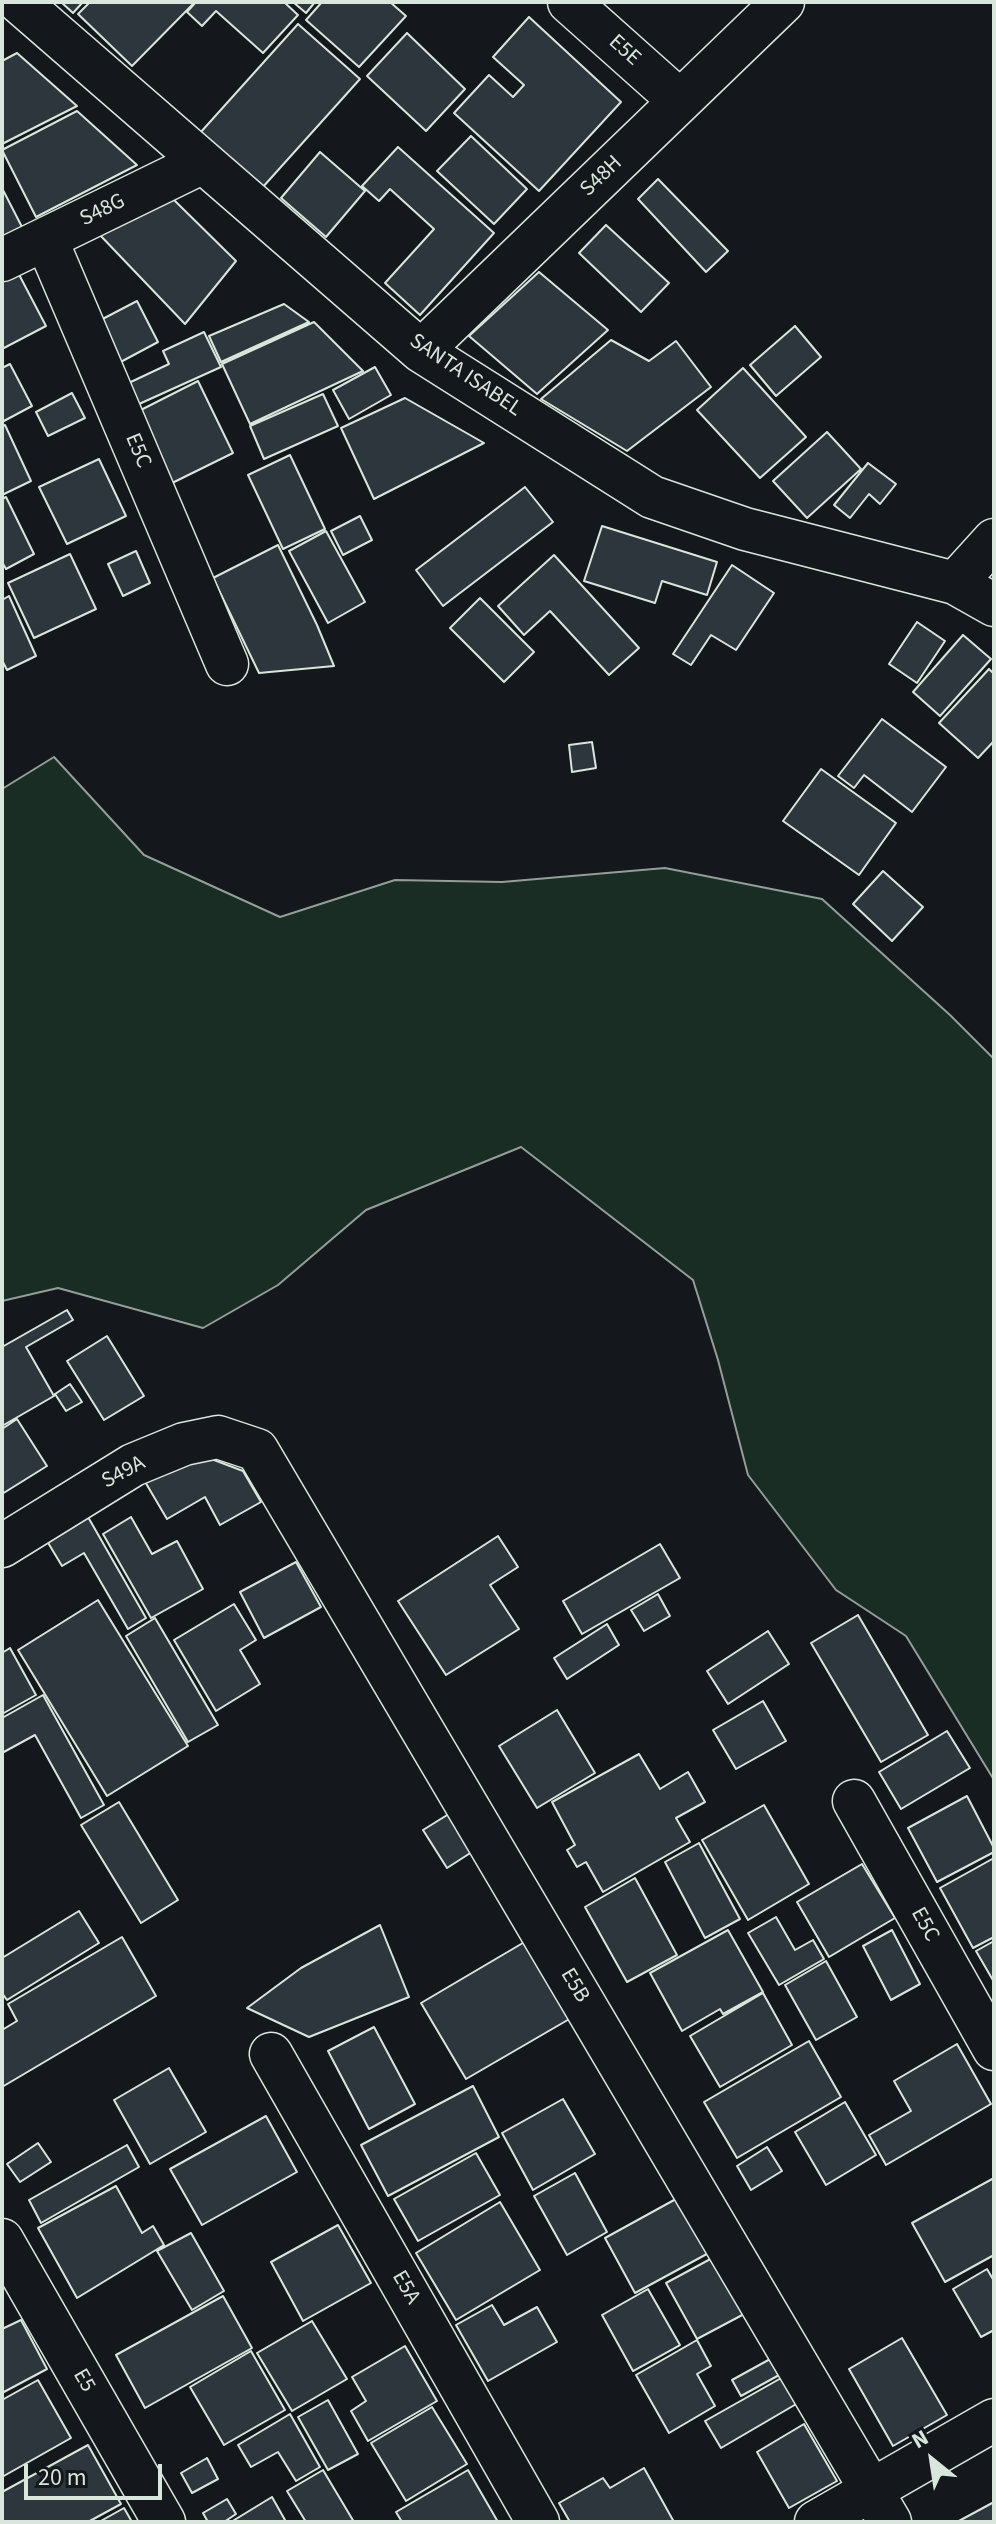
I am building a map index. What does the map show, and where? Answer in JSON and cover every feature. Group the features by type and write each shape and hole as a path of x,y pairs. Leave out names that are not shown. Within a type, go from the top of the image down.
{"street":[{"name":"SANTA ISABEL","path":"19,2 421,351 652,497 745,529 955,583 994,605"},
{"name":"E5E","path":"569,2 680,101"},
{"name":"S48H","path":"421,351 783,2"},
{"name":"S48G","path":"2,260 203,162"},
{"name":"E5C","path":"46,239 227,664"},
{"path":"955,583 994,540"},
{"name":"S49A","path":"2,1546 133,1465 184,1444 218,1437 257,1450"},
{"name":"E5B","path":"257,1450 881,2506"},
{"name":"E5C","path":"854,1801 994,2049"},
{"name":"E5A","path":"271,2054 538,2522"},
{"name":"E5","path":"2,2240 164,2522"},
{"path":"816,2522 881,2506 994,2420"}],"green space":[{"path":"54,757 144,855 280,917 395,880 502,882 665,868 822,899 994,1059 994,1780 906,1636 836,1590 748,1475 693,1280 521,1147 366,1210 278,1285 203,1328 58,1288 2,1301 2,789"}],"building":[{"path":"61,2 83,2 73,13"},
{"path":"90,2 195,2 132,66 78,14"},
{"path":"196,2 284,2 298,15 263,53 216,11 202,26 187,12"},
{"path":"293,2 315,2 306,13"},
{"path":"322,2 390,2 406,16 359,67 306,20"},
{"path":"529,17 621,102 539,191 454,113 489,75 513,97 524,85 493,57"},
{"path":"298,24 360,79 262,188 200,133"},
{"path":"407,33 465,89 426,131 367,76"},
{"path":"17,53 77,106 2,144 2,61"},
{"path":"77,111 137,165 36,217 2,150"},
{"path":"471,136 527,189 494,224 437,171"},
{"path":"398,147 494,233 420,315 385,283 434,229 390,189 379,201 362,186"},
{"path":"320,152 365,191 326,237 281,198"},
{"path":"658,179 728,251 706,272 638,199"},
{"path":"2,188 22,227 2,237"},
{"path":"172,198 236,261 185,324 98,233"},
{"path":"606,225 669,283 641,312 579,253"},
{"path":"14,265 46,326 2,349 2,272"},
{"path":"539,272 608,330 537,394 469,336"},
{"path":"137,301 158,342 115,365 93,324"},
{"path":"284,304 309,322 221,362 209,336"},
{"path":"314,322 363,371 250,424 222,364"},
{"path":"795,326 821,357 776,396 750,365"},
{"path":"204,332 221,367 128,409 118,388 169,364 163,351"},
{"path":"611,340 649,361 676,341 711,387 627,451 541,399"},
{"path":"10,364 32,406 2,422 2,368"},
{"path":"375,367 391,395 349,419 333,390"},
{"path":"743,368 806,437 760,478 697,410"},
{"path":"198,381 233,453 164,487 129,416"},
{"path":"72,393 85,418 48,436 36,412"},
{"path":"323,394 338,426 264,459 250,426"},
{"path":"405,398 484,443 374,499 341,428"},
{"path":"5,425 31,481 2,495 2,427"},
{"path":"827,432 861,469 807,518 773,481"},
{"path":"290,455 325,529 283,549 248,475"},
{"path":"99,459 126,516 67,544 39,487"},
{"path":"868,463 896,484 880,504 869,494 850,518 834,505"},
{"path":"525,487 553,522 443,606 416,570"},
{"path":"6,497 34,554 6,569 2,562 2,499"},
{"path":"360,516 372,540 343,555 331,531"},
{"path":"602,526 717,562 707,595 662,581 655,603 584,581"},
{"path":"326,531 365,602 328,623 289,551"},
{"path":"278,545 334,666 259,673 213,578"},
{"path":"136,551 150,583 123,596 108,564"},
{"path":"70,554 96,609 34,638 8,583"},
{"path":"554,555 639,648 609,675 550,611 524,635 498,606"},
{"path":"732,565 774,593 736,650 711,635 691,665 673,654"},
{"path":"9,596 36,656 7,670 2,660 2,600"},
{"path":"480,598 534,652 504,682 450,628"},
{"path":"917,622 945,641 917,683 889,664"},
{"path":"963,635 991,659 940,716 913,692"},
{"path":"989,669 994,674 994,741 978,758 939,723"},
{"path":"882,719 946,767 912,812 864,775 854,788 838,776"},
{"path":"592,742 596,768 572,772 569,745"},
{"path":"821,769 896,823 859,875 783,821"},
{"path":"883,871 923,907 892,941 853,904"},
{"path":"67,1310 73,1320 26,1347 54,1396 2,1426 2,1347"},
{"path":"107,1336 144,1396 104,1420 67,1361"},
{"path":"70,1384 82,1402 66,1411 55,1394"},
{"path":"17,1419 47,1466 2,1494 2,1429"},
{"path":"182,1458 214,1460 243,1471 261,1502 220,1525 205,1497 167,1519 144,1480"},
{"path":"88,1517 146,1618 128,1629 84,1553 62,1566 47,1541"},
{"path":"131,1517 152,1554 177,1541 203,1589 151,1618 103,1534"},
{"path":"498,1536 518,1567 490,1585 519,1629 446,1675 398,1601"},
{"path":"660,1544 680,1578 582,1634 563,1601"},
{"path":"296,1562 321,1607 264,1638 240,1592"},
{"path":"658,1594 670,1616 644,1631 631,1610"},
{"path":"98,1600 188,1746 107,1796 18,1650"},
{"path":"234,1604 256,1640 240,1650 260,1684 216,1711 174,1640"},
{"path":"858,1615 928,1735 881,1762 811,1643"},
{"path":"155,1618 218,1725 188,1742 126,1636"},
{"path":"607,1624 619,1645 567,1679 554,1658"},
{"path":"768,1631 789,1664 728,1704 707,1671"},
{"path":"10,1648 36,1695 2,1714 2,1653"},
{"path":"43,1695 104,1805 81,1818 35,1735 2,1753 2,1718"},
{"path":"763,1701 786,1741 736,1769 713,1730"},
{"path":"557,1710 595,1773 537,1808 499,1746"},
{"path":"947,1731 970,1768 901,1809 879,1772"},
{"path":"639,1754 660,1789 688,1772 705,1802 676,1818 690,1842 603,1892 586,1862 577,1867 567,1850 575,1845 552,1802"},
{"path":"967,1796 994,1852 937,1882 908,1828"},
{"path":"119,1802 178,1900 141,1923 81,1825"},
{"path":"764,1805 809,1884 748,1920 702,1840"},
{"path":"452,1812 475,1850 447,1868 423,1830"},
{"path":"699,1843 740,1919 705,1938 665,1862"},
{"path":"994,1858 994,1937 973,1948 940,1888"},
{"path":"862,1864 895,1918 829,1957 797,1902"},
{"path":"635,1878 677,1955 627,1982 585,1907"},
{"path":"79,1911 99,1943 7,2000 2,1993 2,1958"},
{"path":"776,1917 795,1950 813,1940 824,1959 779,1985 748,1933"},
{"path":"380,1925 409,1997 309,2037 247,2008 301,1968"},
{"path":"728,1930 763,1992 723,2014 720,2009 682,2031 650,1973"},
{"path":"892,1930 920,1984 891,2000 863,1946"},
{"path":"122,1937 156,1996 2,2087 2,2030 17,2021 8,2004"},
{"path":"533,1937 578,2014 466,2079 421,2003"},
{"path":"994,1941 994,1982 976,1951"},
{"path":"826,1961 857,2017 816,2040 785,1985"},
{"path":"763,1993 792,2045 720,2087 690,2036"},
{"path":"374,2027 415,2104 369,2129 328,2051"},
{"path":"809,2041 841,2097 737,2158 704,2102"},
{"path":"957,2044 991,2104 886,2165 869,2135 911,2111 894,2081"},
{"path":"169,2068 206,2132 150,2164 114,2100"},
{"path":"473,2086 499,2137 388,2196 361,2145"},
{"path":"563,2099 595,2154 533,2190 502,2133"},
{"path":"845,2102 876,2155 826,2185 795,2132"},
{"path":"266,2116 297,2172 202,2225 170,2169"},
{"path":"38,2143 51,2162 20,2182 7,2164"},
{"path":"127,2145 139,2167 41,2223 29,2200"},
{"path":"767,2147 782,2171 751,2190 737,2166"},
{"path":"476,2153 500,2195 418,2241 394,2199"},
{"path":"575,2173 607,2232 567,2255 534,2196"},
{"path":"994,2178 994,2255 945,2282 912,2223"},
{"path":"116,2186 142,2233 153,2226 164,2245 77,2298 38,2228"},
{"path":"685,2194 716,2249 635,2293 605,2238"},
{"path":"500,2202 540,2270 456,2320 416,2253"},
{"path":"338,2225 371,2283 303,2321 271,2262"},
{"path":"191,2233 224,2291 192,2310 157,2251"},
{"path":"716,2256 746,2313 697,2339 666,2283"},
{"path":"987,2269 994,2281 994,2330 981,2337 953,2289"},
{"path":"648,2289 680,2345 633,2371 602,2315"},
{"path":"223,2296 252,2348 145,2408 116,2355"},
{"path":"492,2305 504,2325 537,2307 557,2342 488,2381 456,2325"},
{"path":"21,2320 47,2369 2,2393 2,2329"},
{"path":"312,2321 347,2379 292,2411 257,2353"},
{"path":"902,2338 947,2415 893,2446 849,2369"},
{"path":"697,2340 711,2366 697,2374 715,2406 669,2433 636,2375"},
{"path":"405,2346 437,2401 368,2441 351,2411 366,2401 352,2377"},
{"path":"251,2351 285,2410 224,2445 190,2387"},
{"path":"772,2358 781,2374 741,2396 732,2380"},
{"path":"783,2377 798,2403 721,2448 705,2421"},
{"path":"38,2380 71,2438 2,2477 2,2400"},
{"path":"328,2400 358,2454 328,2470 298,2417"},
{"path":"432,2407 467,2464 406,2501 371,2443"},
{"path":"290,2414 320,2467 296,2481 278,2452 251,2467 238,2445"},
{"path":"804,2424 837,2481 789,2508 757,2452"},
{"path":"88,2445 121,2504 88,2522 2,2522 2,2492"},
{"path":"207,2458 218,2479 192,2493 181,2473"},
{"path":"644,2468 674,2522 570,2522 559,2503 603,2478 610,2488"},
{"path":"323,2470 354,2522 306,2522 287,2491"},
{"path":"468,2470 498,2522 402,2522 396,2512"},
{"path":"272,2497 285,2520 283,2522 231,2522"},
{"path":"227,2499 236,2514 224,2522 208,2522 203,2513"},
{"path":"994,2502 994,2522 957,2522 970,2515"},
{"path":"124,2508 132,2522 99,2522"}]}
